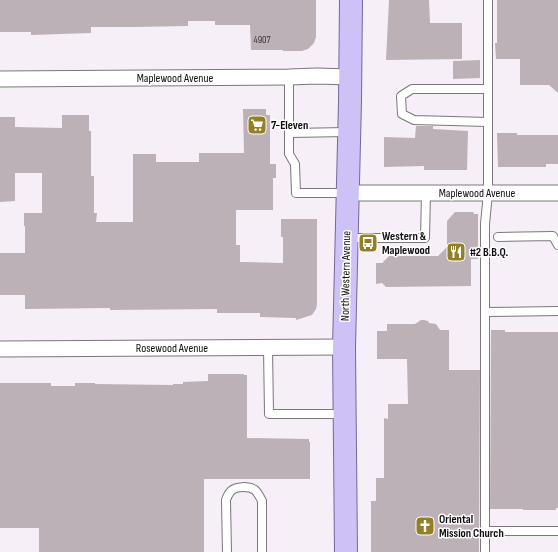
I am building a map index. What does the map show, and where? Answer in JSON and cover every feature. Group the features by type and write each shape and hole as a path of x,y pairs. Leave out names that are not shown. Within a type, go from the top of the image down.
{"main road":[{"name":"North Western Avenue","path":"346,552 344,347 351,0"}],"street":[{"name":"Maplewood Avenue","path":"0,79 350,77"},
{"name":"Maplewood Avenue","path":"348,193 558,193"},
{"name":"Rosewood Avenue","path":"0,349 344,347"}],"lane":[{"path":"485,552 485,224 488,193 488,0"},
{"path":"289,77 289,154 295,164 296,193 348,193"},
{"path":"488,89 412,89 401,96 402,114 414,120 488,122"},
{"path":"289,133 349,132"},
{"path":"347,238 425,238 426,193"},
{"path":"498,237 553,236 558,245"},
{"path":"485,312 558,311"},
{"path":"268,348 269,414 345,414"},
{"path":"227,552 226,500 228,494 232,490 238,488 248,488 254,490 262,501 262,552"},
{"path":"485,531 558,531"}],"building":[{"path":"0,0 316,0 316,37 314,43 308,49 302,51 283,51 251,50 250,25 215,25 215,21 188,21 188,26 91,27 91,33 31,35 31,32 0,32"},
{"path":"389,0 429,0 430,23 462,23 462,59 386,60"},
{"path":"497,0 558,0 558,93 549,85 520,85 520,59 496,59 495,43 497,43"},
{"path":"480,60 480,78 453,79 453,61"},
{"path":"243,109 266,109 266,115 270,115 270,164 276,164 276,178 273,178 273,210 236,210 236,245 240,245 240,262 283,263 281,219 317,219 317,304 312,315 296,320 296,318 260,317 260,313 217,313 217,309 25,309 25,295 0,295 0,253 25,253 24,213 42,213 42,173 15,173 15,201 0,202 0,117 15,117 15,127 62,128 62,115 89,115 89,131 91,131 91,176 94,176 94,213 97,213 96,222 133,222 133,154 156,154 156,162 199,162 199,153 244,153"},
{"path":"416,126 433,126 433,129 468,131 467,170 424,170 424,166 384,167 384,137 415,138"},
{"path":"497,133 517,133 517,135 558,135 558,164 546,164 546,167 498,167"},
{"path":"455,212 473,212 474,214 478,214 478,259 471,259 471,286 386,287 382,283 376,284 376,263 383,263 389,256 438,256 447,247 447,221"},
{"path":"421,320 436,324 440,330 449,330 449,370 480,370 479,552 371,552 371,501 376,501 376,478 384,478 384,418 388,419 388,404 408,404 407,359 377,359 377,331 387,331 387,324 415,324"},
{"path":"491,330 505,330 505,332 558,332 558,508 556,508 556,510 490,509"},
{"path":"208,374 247,375 247,438 309,439 310,479 204,479 204,552 39,552 39,528 0,528 0,383 51,383 51,386 75,386 75,383 173,385 183,384 183,382 208,381"}],"place":[{"name":"7-Eleven","path":"257,125"},
{"name":"Western & Maplewood","path":"368,243"},
{"name":"#2 B.B.Q.","path":"456,252"},
{"name":"Oriental Mission Church","path":"425,526"}]}
